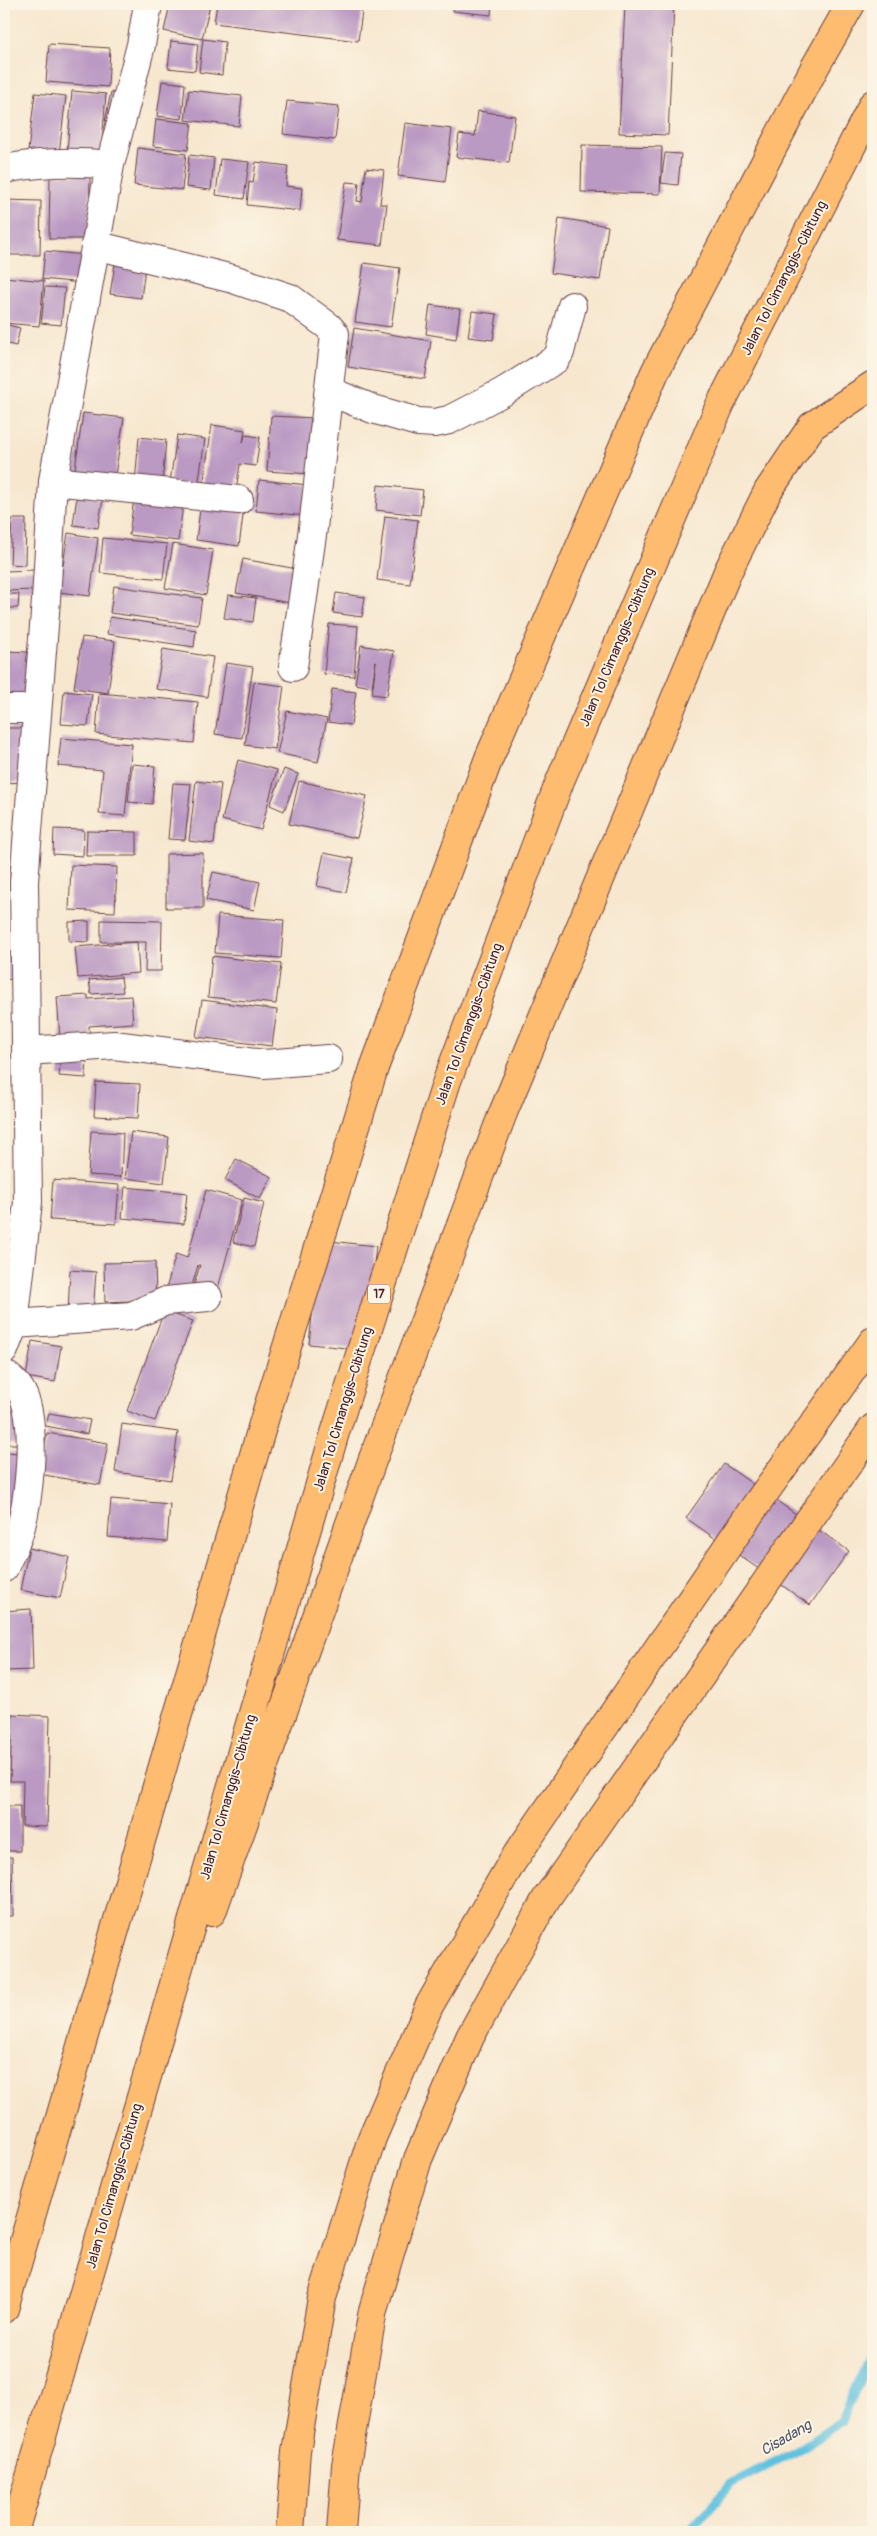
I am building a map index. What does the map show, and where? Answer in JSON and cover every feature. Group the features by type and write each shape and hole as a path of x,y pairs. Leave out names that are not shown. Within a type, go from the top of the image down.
{"highway":[{"path":"4,2309 262,1426 374,1068 489,758 655,372 814,66 851,4"},
{"name":"Jalan Tol Cimanggis–Cibitung","path":"14,2532 334,1436 447,1081 560,781 720,405 873,104"},
{"path":"109,2203 372,1461 500,1122 728,571 768,491 812,426 873,385"},
{"path":"290,2532 296,2451 322,2298 372,2138 429,2006 512,1862 751,1512 873,1341"},
{"path":"341,2532 346,2465 373,2310 418,2159 470,2037 546,1899 873,1428"}],"street":[{"path":"4,1350 14,1324 28,1202 24,882 53,481 110,164 139,53 148,4"},
{"path":"4,169 44,162 69,161 110,164"},
{"path":"95,245 234,279 290,298 328,326 335,334 293,667"},
{"path":"329,391 374,409 418,422 449,420 503,392 556,359 560,352 572,306"},
{"path":"53,481 239,500"},
{"path":"4,709 37,709"},
{"path":"26,1050 114,1045 264,1064 328,1059"},
{"path":"14,1324 131,1316 166,1301 208,1297"},
{"path":"4,1374 14,1381 22,1393 27,1408 30,1451 29,1490 24,1513 17,1537 4,1568"}],"building":[{"path":"170,4 210,5 202,39 164,31"},
{"path":"217,4 363,4 358,41 214,23"},
{"path":"454,4 492,4 491,15 453,11"},
{"path":"625,4 674,4 668,135 619,133"},
{"path":"203,39 225,42 222,75 199,72"},
{"path":"171,41 198,44 195,71 168,68"},
{"path":"49,44 110,48 108,87 46,82"},
{"path":"162,81 185,84 182,119 157,116"},
{"path":"189,90 242,96 239,126 185,120"},
{"path":"72,91 106,94 101,154 67,152"},
{"path":"111,92 122,94 116,124 105,121"},
{"path":"35,93 66,96 59,154 28,151"},
{"path":"287,101 339,106 335,140 283,134"},
{"path":"478,111 515,116 509,163 456,157 459,134 475,136"},
{"path":"156,119 192,123 188,150 153,146"},
{"path":"405,123 452,129 445,182 398,176"},
{"path":"582,145 662,147 660,194 581,192"},
{"path":"138,148 186,154 182,190 134,185"},
{"path":"665,153 681,154 678,185 661,183"},
{"path":"189,155 214,158 211,190 186,187"},
{"path":"220,159 249,162 244,199 216,195"},
{"path":"256,162 288,166 286,186 302,188 300,211 247,205 249,182 253,183"},
{"path":"366,168 384,170 380,204 387,204 382,245 337,240 346,182 359,183 357,201 362,202"},
{"path":"50,175 90,175 89,239 49,239"},
{"path":"4,200 41,201 40,255 4,255"},
{"path":"559,218 608,226 600,280 551,273"},
{"path":"45,251 85,255 82,283 42,279"},
{"path":"364,263 400,268 391,327 355,322"},
{"path":"115,264 145,268 141,298 110,294"},
{"path":"4,277 44,281 39,326 4,323"},
{"path":"45,287 65,288 61,325 41,323"},
{"path":"430,305 460,309 456,339 426,334"},
{"path":"472,311 497,314 493,340 468,337"},
{"path":"4,324 20,328 16,346 4,343"},
{"path":"354,328 431,341 425,379 348,367"},
{"path":"83,413 124,418 114,482 74,476"},
{"path":"271,416 315,418 311,474 267,471"},
{"path":"212,425 245,430 243,443 245,435 260,437 256,466 240,464 236,490 203,486"},
{"path":"177,435 205,439 198,486 170,482"},
{"path":"139,437 166,440 162,485 135,483"},
{"path":"259,480 309,485 306,516 256,511"},
{"path":"378,485 423,490 420,515 376,510"},
{"path":"77,496 103,499 98,528 73,525"},
{"path":"134,499 183,506 178,541 129,535"},
{"path":"201,502 244,508 239,546 196,540"},
{"path":"385,516 418,520 410,584 377,580"},
{"path":"12,519 26,519 25,565 10,564"},
{"path":"68,533 98,538 90,596 59,592"},
{"path":"103,538 167,544 163,579 100,573"},
{"path":"173,544 213,550 206,595 165,588"},
{"path":"243,559 297,569 290,603 236,593"},
{"path":"35,570 36,590 4,591 4,571"},
{"path":"114,586 202,598 198,625 110,613"},
{"path":"336,593 365,597 362,617 333,613"},
{"path":"4,594 19,594 18,608 4,608"},
{"path":"228,595 256,598 253,622 224,618"},
{"path":"110,617 196,630 194,647 107,634"},
{"path":"329,624 358,626 354,676 324,674"},
{"path":"82,637 115,641 108,693 74,688"},
{"path":"361,645 394,651 387,696 372,694 376,661 372,687 355,684"},
{"path":"163,649 213,657 207,697 156,689"},
{"path":"4,651 28,652 27,695 4,694"},
{"path":"226,663 253,667 242,738 215,734"},
{"path":"254,682 284,686 275,749 245,745"},
{"path":"332,689 356,692 351,725 328,722"},
{"path":"64,691 92,694 88,726 61,724"},
{"path":"99,693 198,702 194,743 96,734"},
{"path":"287,711 327,719 318,762 277,753"},
{"path":"4,728 25,728 26,782 4,783"},
{"path":"61,738 132,744 125,816 99,814 103,770 58,766"},
{"path":"238,760 277,770 261,830 222,820"},
{"path":"132,764 155,766 152,804 128,802"},
{"path":"284,769 298,774 284,811 270,805"},
{"path":"196,781 221,784 214,844 189,841"},
{"path":"299,781 367,796 357,838 289,824"},
{"path":"173,783 191,784 185,840 168,839"},
{"path":"54,829 84,830 83,856 53,854"},
{"path":"87,831 137,832 137,856 86,856"},
{"path":"203,853 203,908 166,908 166,854"},
{"path":"324,853 354,859 346,892 317,886"},
{"path":"71,865 117,867 115,912 69,910"},
{"path":"16,866 17,896 4,896 4,867"},
{"path":"213,872 260,882 254,910 206,900"},
{"path":"218,915 284,920 281,958 215,953"},
{"path":"101,920 162,921 161,971 145,971 146,942 101,942"},
{"path":"89,921 89,942 69,941 69,922"},
{"path":"13,929 18,978 4,980 4,930"},
{"path":"137,942 139,973 78,978 75,947"},
{"path":"212,956 281,964 276,1004 208,997"},
{"path":"121,977 123,992 91,994 89,980"},
{"path":"88,995 88,999 131,996 133,1023 89,1026 90,1037 60,1039 57,997"},
{"path":"202,1000 277,1010 272,1046 196,1037"},
{"path":"61,1054 87,1056 86,1078 59,1076"},
{"path":"96,1082 140,1084 138,1118 94,1116"},
{"path":"91,1131 123,1133 121,1177 88,1175"},
{"path":"131,1132 169,1137 164,1183 125,1178"},
{"path":"236,1159 272,1177 260,1199 225,1180"},
{"path":"53,1180 119,1185 116,1224 50,1220"},
{"path":"125,1187 187,1193 184,1224 122,1218"},
{"path":"206,1190 242,1200 217,1292 194,1285 200,1265 198,1265 189,1296 166,1289 176,1254 187,1258"},
{"path":"244,1198 264,1203 254,1247 233,1242"},
{"path":"320,1240 376,1246 369,1307 361,1306 356,1349 309,1344"},
{"path":"155,1262 156,1300 105,1302 104,1263"},
{"path":"70,1270 96,1272 93,1314 68,1313"},
{"path":"164,1311 193,1321 155,1421 127,1411"},
{"path":"32,1341 61,1346 55,1382 26,1377"},
{"path":"4,1387 18,1387 19,1444 4,1444"},
{"path":"49,1413 90,1420 87,1434 46,1426"},
{"path":"122,1424 178,1432 171,1480 115,1472"},
{"path":"47,1433 108,1443 100,1485 39,1474"},
{"path":"4,1452 21,1453 18,1521 4,1520"},
{"path":"724,1464 849,1551 810,1605 686,1518"},
{"path":"111,1499 170,1504 167,1542 108,1537"},
{"path":"29,1548 69,1557 60,1598 20,1590"},
{"path":"31,1609 33,1670 4,1671 4,1611"},
{"path":"12,1714 50,1716 47,1827 22,1826 23,1781 10,1781"},
{"path":"4,1806 20,1806 20,1851 4,1851"},
{"path":"4,1857 12,1857 13,1916 4,1916"}],"waterway":[{"name":"Cisadang","path":"689,2532 730,2484 797,2451 842,2421 873,2349"}]}
